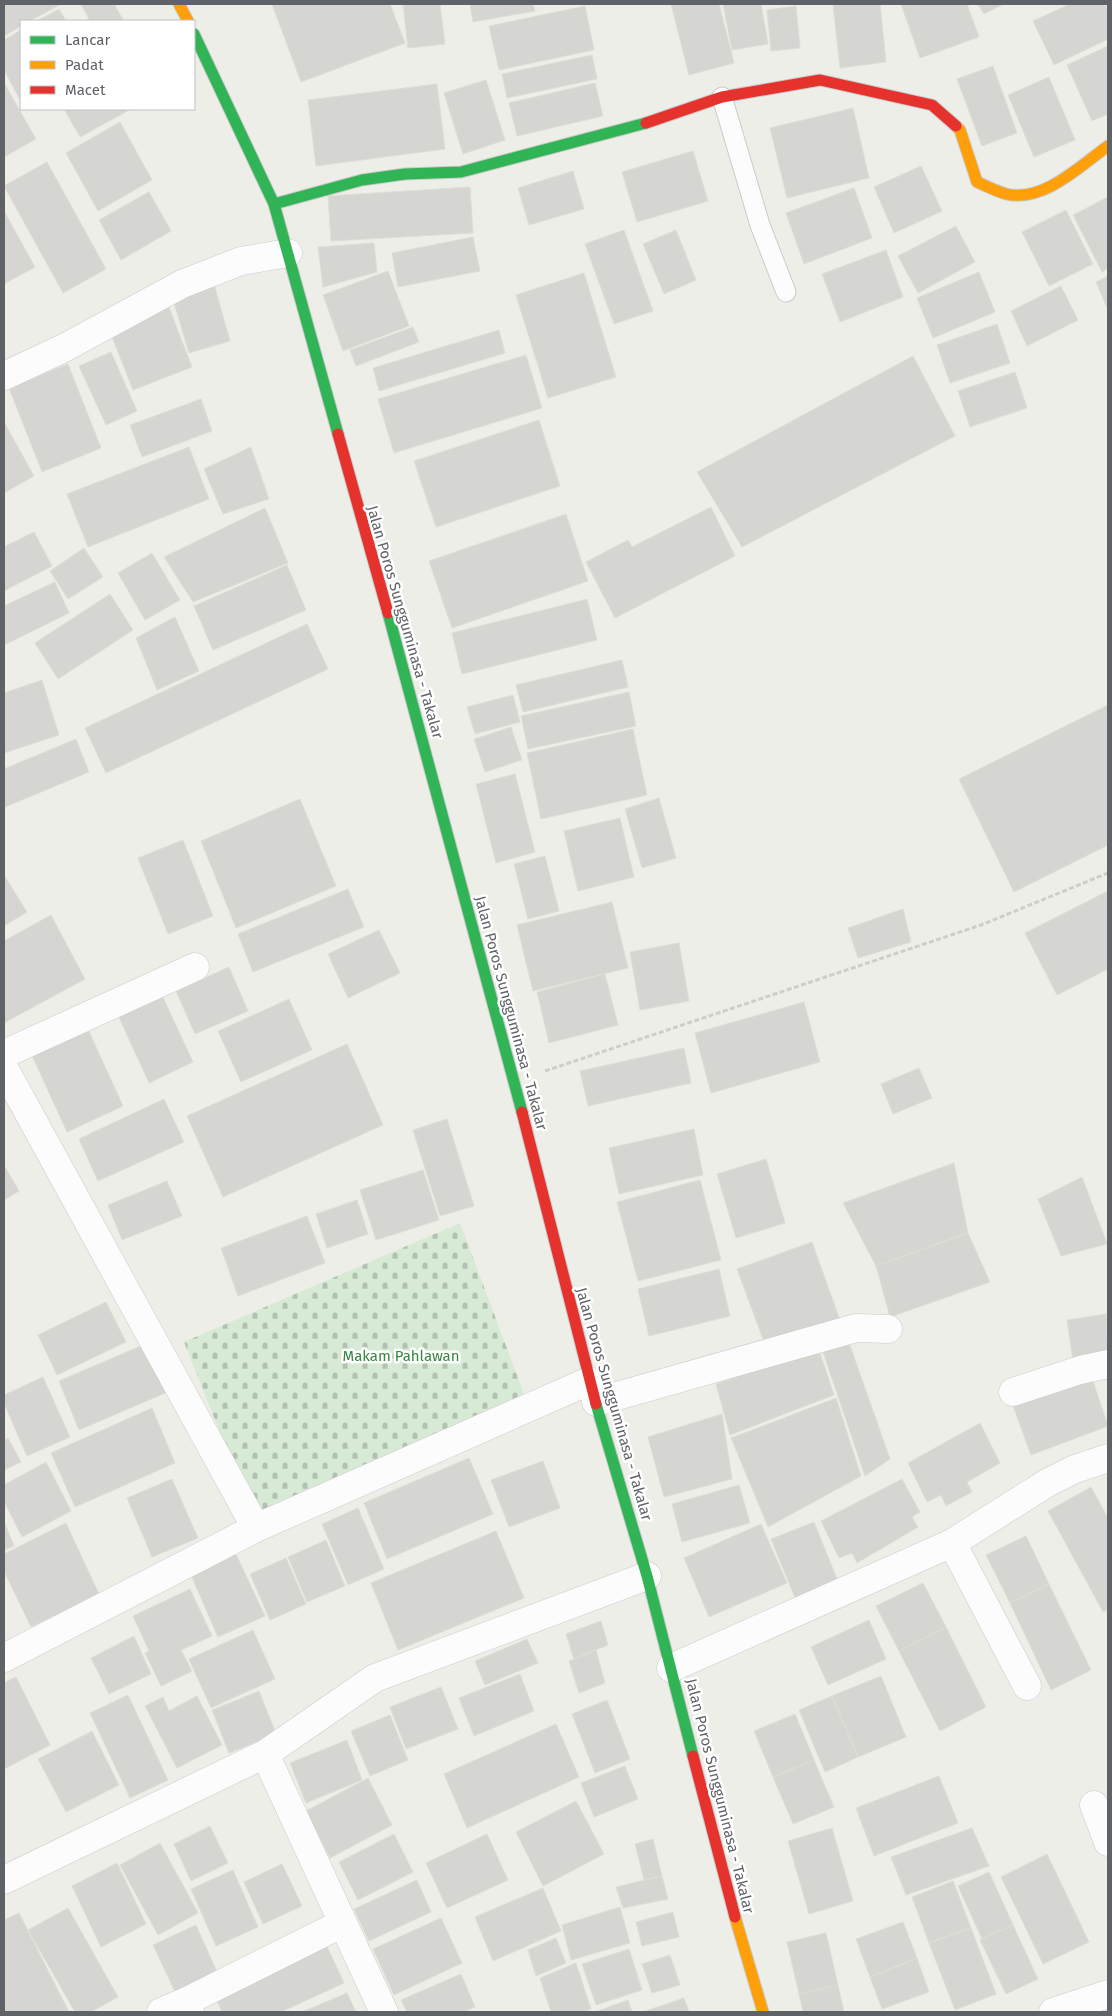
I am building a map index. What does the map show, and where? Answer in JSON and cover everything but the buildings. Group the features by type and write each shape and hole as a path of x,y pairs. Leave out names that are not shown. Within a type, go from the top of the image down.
{"main road":[{"path":"179,4 187,20"},
{"name":"Jalan Poros Sungguminasa - Takalar","path":"195,36 274,204 431,769 514,1081 593,1392 647,1576 730,1901 763,2012"},
{"path":"274,204 362,180 405,174 460,172 664,118 722,97 820,80 932,105 960,130 978,182 1007,194 1026,194 1050,187 1108,146"}],"street":[{"path":"4,376 64,348 182,284 241,261 288,253"},
{"path":"4,1054 195,968"},
{"path":"4,1068 256,1528"},
{"path":"4,1658 256,1528 593,1392 856,1328 888,1329"},
{"path":"1013,1392 1080,1370 1108,1364"},
{"path":"671,1668 952,1543 1047,1483 1075,1469 1108,1458"},
{"path":"952,1543 1027,1686"},
{"path":"4,1880 265,1754 375,1678 647,1576"},
{"path":"265,1754 384,2012"},
{"path":"1094,1805 1108,1842"},
{"path":"179,2009 343,1923"},
{"path":"1053,2012 1108,1994"}],"lane":[{"path":"722,97 760,225 786,292"}],"path":[{"path":"514,1081 981,925 1108,873"}],"green space":[{"name":"Makam Pahlawan","path":"460,1223 530,1410 256,1523 184,1342"}],"traffic: fast":[{"path":"195,36 274,204 338,434"},
{"path":"274,204 362,180 405,174 461,172 646,123"},
{"path":"388,613 522,1112"},
{"path":"596,1404 647,1576 693,1756"}],"traffic: slow":[{"path":"179,4 187,20"},
{"path":"956,126 960,130 977,182 1006,194 1034,193 1047,188 1060,181 1108,146"},
{"path":"735,1917 763,2012"}],"traffic: jam":[{"path":"646,123 722,97 820,80 932,105 956,126"},
{"path":"338,434 388,613"},
{"path":"522,1112 596,1404"},
{"path":"693,1756 735,1917"}]}
